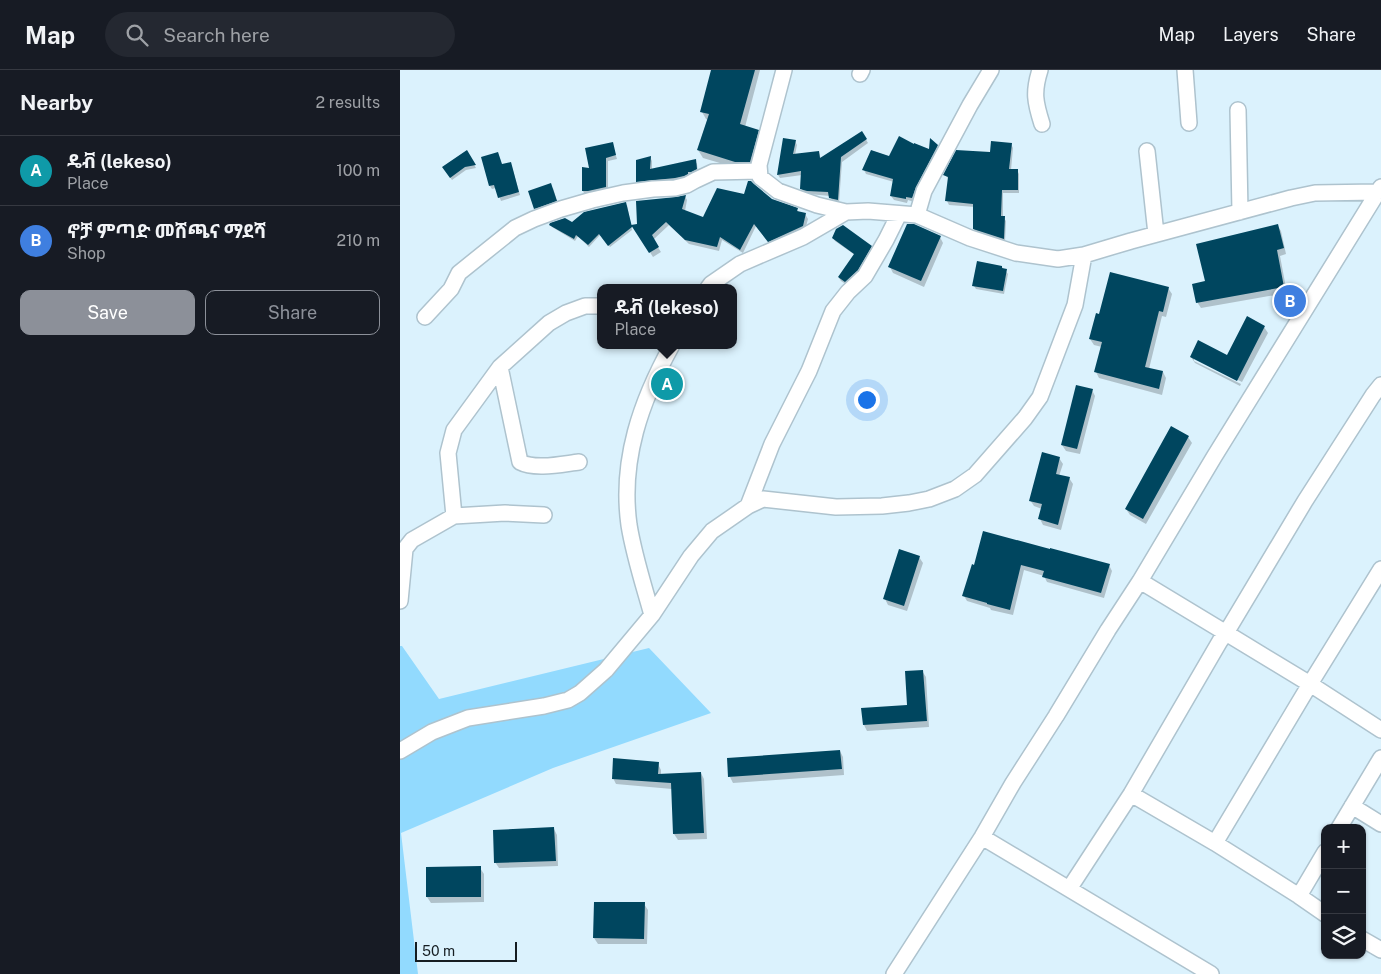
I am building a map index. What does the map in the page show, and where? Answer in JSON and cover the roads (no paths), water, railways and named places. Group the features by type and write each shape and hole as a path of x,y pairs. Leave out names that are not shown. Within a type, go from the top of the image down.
{"street":[{"path":"784,70 759,165 760,177 778,191 817,205 846,212 868,211 917,215 970,238 1016,254 1058,259 1084,255 1156,234 1315,193 1379,190"},
{"path":"917,215 924,191 991,70"},
{"path":"1040,70 1036,84 1036,103 1042,124"},
{"path":"1185,70 1189,123"},
{"path":"1238,110 1240,212"},
{"path":"1147,151 1156,234"},
{"path":"425,317 451,289 460,273 515,228 534,219 561,209 623,193 687,185 713,172 759,171"},
{"path":"894,974 982,837 1013,783 1140,581 1379,190"},
{"path":"711,284 740,264 803,237 846,212"},
{"path":"748,506 772,444 810,371 833,311 848,292 865,276 899,214"},
{"path":"400,751 432,732 468,718 544,706 568,700 580,693 606,670 652,615 691,556 712,531 748,506 763,500 836,507 882,506 909,503 930,499 955,489 975,475 1025,418 1040,397 1075,305 1084,255"},
{"path":"454,516 448,453 454,430 500,367 549,322 585,306 597,306"},
{"path":"652,615 639,569 630,526 629,474 632,443 640,415 658,371 670,349"},
{"path":"500,367 520,462 526,465 544,466 579,462"},
{"path":"1069,889 1131,794 1304,501 1373,394 1381,385"},
{"path":"400,601 405,549 412,540 454,516 544,515"},
{"path":"1215,842 1381,570"},
{"path":"1140,581 1310,684 1381,730"},
{"path":"1341,824 1381,758"},
{"path":"1131,794 1215,842 1321,911"},
{"path":"1352,806 1381,824"},
{"path":"982,837 1211,974"},
{"path":"1299,896 1321,859"},
{"path":"1366,941 1381,950"}],"place":[{"name":"ኖቻ ምጣድ መሸጫና ማደሻ","path":"1290,301"},
{"name":"ዴቭ (lekeso)","path":"667,384"}]}
